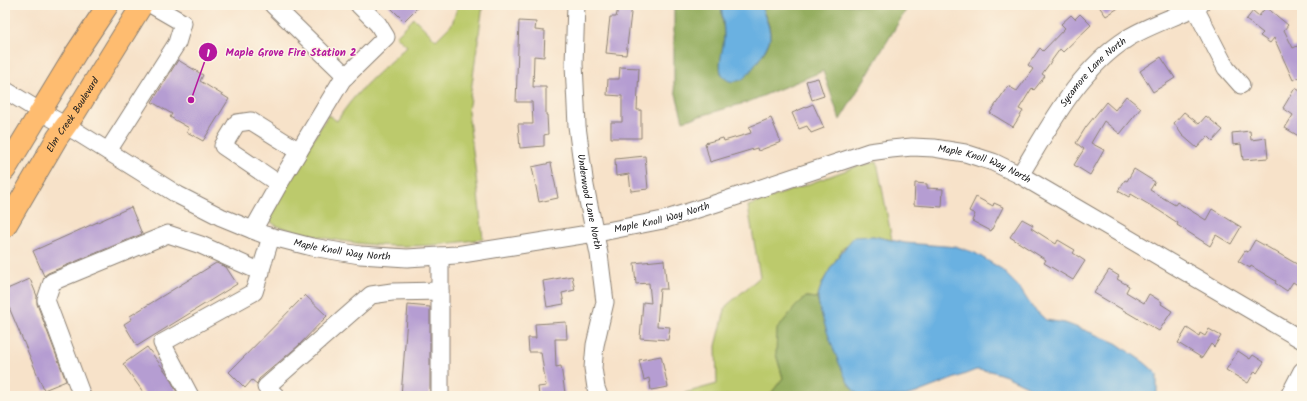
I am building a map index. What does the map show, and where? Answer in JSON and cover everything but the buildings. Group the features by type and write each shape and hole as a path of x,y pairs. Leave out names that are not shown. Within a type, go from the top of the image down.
{"main road":[{"path":"5,170 76,53 108,5"},
{"name":"Elm Creek Boulevard","path":"5,227 57,138 142,5"}],"street":[{"path":"108,151 177,43 183,23 152,5"},
{"path":"273,5 346,76"},
{"path":"253,230 278,184 342,80 386,37 378,24 359,5"},
{"name":"Underwood Lane North","path":"576,5 574,64 577,126 585,186 596,233 605,302 595,345 593,368 596,388 600,396"},
{"path":"1197,6 1226,68 1241,85"},
{"name":"Sycamore Lane North","path":"1020,175 1079,83 1101,59 1128,38 1157,23 1197,6"},
{"name":"Maple Knoll Way North","path":"5,90 108,151 178,195 221,217 272,237 312,247 360,255 407,258 464,254 596,233 663,220 869,152 912,147 965,152 993,162 1020,175 1302,340"},
{"path":"278,184 223,146 237,123 251,121 299,151"},
{"path":"82,396 46,300 52,282 168,234 201,246 260,272"},
{"path":"190,396 162,343 254,292 272,237"},
{"path":"440,256 440,396"},
{"path":"276,396 266,387 371,295 392,292 440,291"},
{"path":"1289,396 1302,371"}],"green space":[{"path":"458,5 483,5 468,112 483,239 432,245 373,245 315,236 277,226 272,223 269,218 269,213 328,115 337,121 360,91 407,46 396,36 414,18 436,40 452,24"},
{"path":"674,5 721,5 724,34 723,51 720,64 756,63 762,55 769,41 770,31 761,5 909,5 840,120 823,71 748,102 683,121 674,86"},
{"path":"877,162 892,240 873,236 843,248 823,281 817,298 806,297 776,354 783,378 769,396 674,396 717,384 716,346 726,306 760,277 748,206 855,167"},
{"path":"806,297 817,298 825,325 848,383 857,394 862,396 769,396 783,378 776,354 777,329 796,306"}],"water":[{"path":"721,5 761,5 769,28 770,37 763,54 749,73 738,81 729,81 723,77 720,69 724,36"},
{"path":"873,236 905,243 958,247 975,253 1000,268 1019,287 1032,307 1046,320 1065,323 1116,343 1145,363 1157,374 1157,396 1041,396 1027,386 1006,376 991,371 976,370 905,396 860,395 850,386 841,367 825,326 818,303 818,297 827,274 854,237"}],"place":[{"name":"Maple Grove Fire Station 2","path":"191,100"}]}
